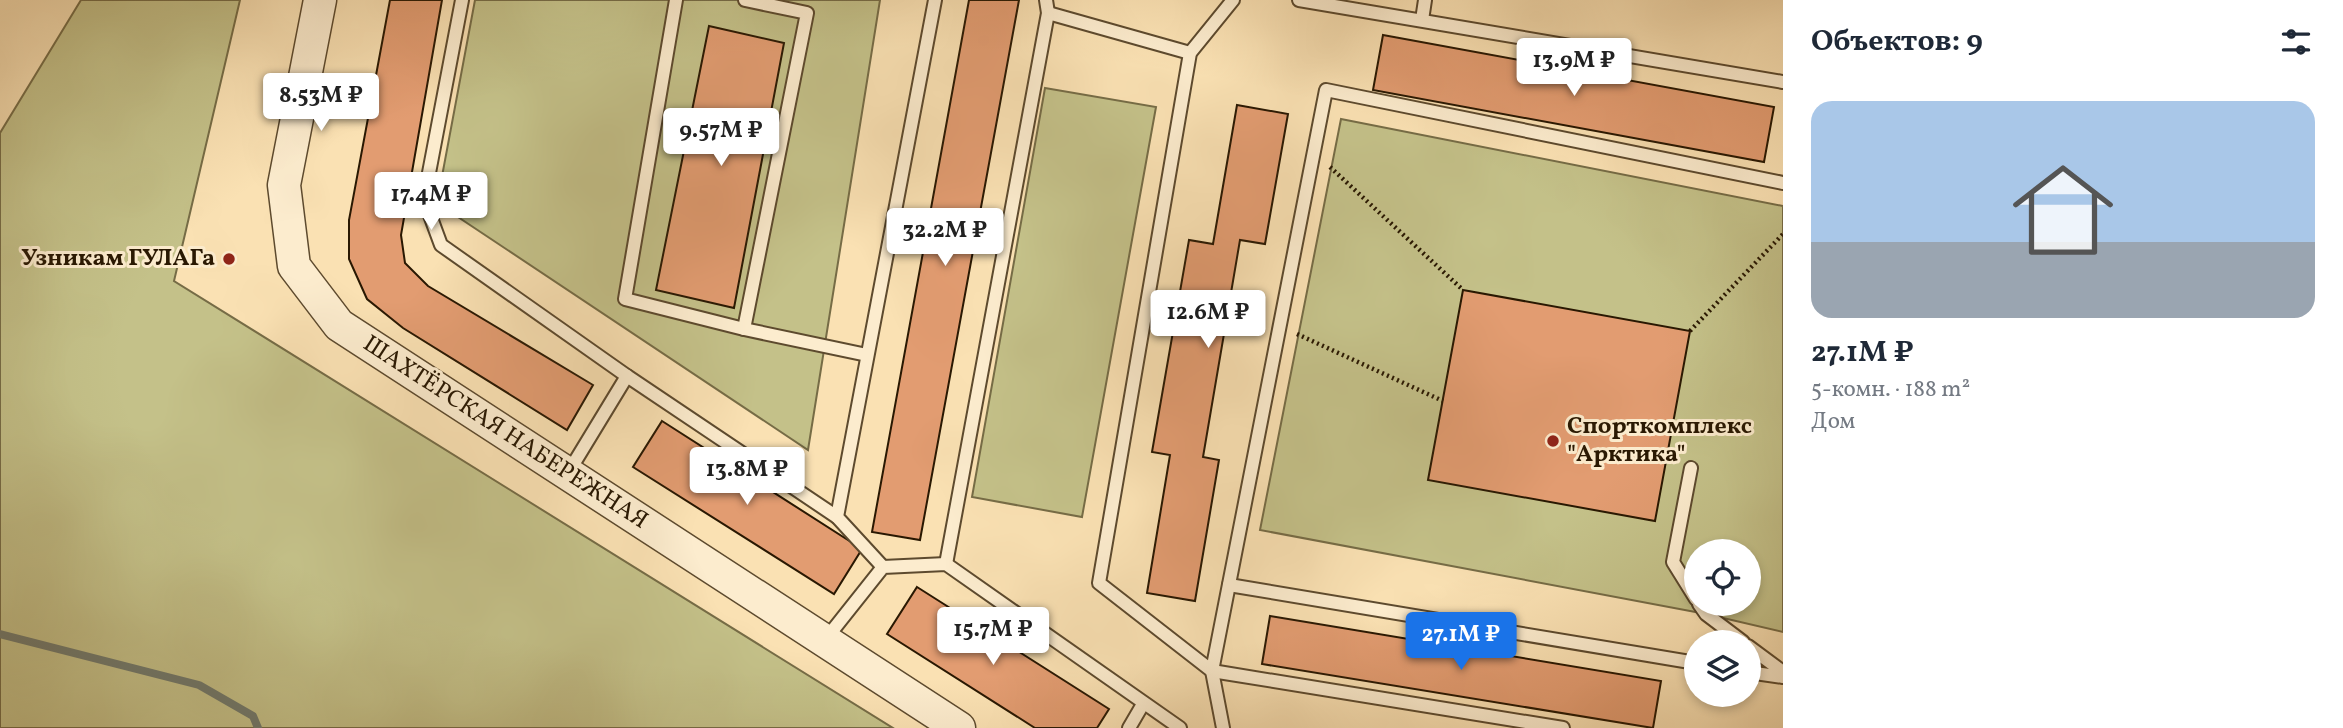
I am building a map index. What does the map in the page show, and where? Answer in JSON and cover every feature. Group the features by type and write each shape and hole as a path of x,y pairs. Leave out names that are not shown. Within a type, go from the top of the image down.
{"street":[{"name":"ШАХТЁРСКАЯ НАБЕРЕЖНАЯ","path":"320,0 284,185 294,265 340,325 959,728"}],"lane":[{"path":"461,0 424,199 441,244 627,376 837,517 883,567"},
{"path":"676,0 625,299 744,329 867,355"},
{"path":"744,329 807,13 745,0"},
{"path":"837,517 935,0"},
{"path":"1233,0 1190,53 1098,583 1212,671 1563,728"},
{"path":"1299,0 1783,82"},
{"path":"1422,20 1425,0"},
{"path":"946,564 1047,6 1190,53"},
{"path":"1223,728 1212,671 1326,90 1783,183"},
{"path":"567,473 627,376"},
{"path":"1684,580 1672,562 1691,468"},
{"path":"824,640 883,567 946,564 1180,728"},
{"path":"1229,585 1684,661"},
{"path":"1709,616 1727,630"},
{"path":"1761,657 1783,675"},
{"path":"1761,673 1783,675"},
{"path":"1129,728 1143,704"}],"path":[{"path":"1314,152 1463,290"},
{"path":"1690,331 1783,234"},
{"path":"1280,326 1443,401"}],"shaded area":[{"path":"81,0 240,0 174,281 893,728 0,728 0,133"},
{"path":"475,0 880,0 808,450 437,203"},
{"path":"1045,88 1156,107 1082,517 972,497"},
{"path":"1341,119 1783,206 1783,632 1715,616 1761,616 1761,539 1684,539 1684,610 1260,530"}],"building":[{"path":"390,0 442,0 401,235 405,263 428,286 593,385 567,430 403,328 367,299 349,259 349,220"},
{"path":"969,0 1019,0 920,540 872,532"},
{"path":"709,26 784,43 734,308 656,290"},
{"path":"1383,35 1774,107 1764,162 1373,90"},
{"path":"1237,105 1288,114 1265,244 1240,240 1203,457 1219,460 1195,601 1147,593 1170,455 1152,452 1189,240 1213,244"},
{"name":"Спорткомплекс \"Арктика\"","path":"1463,290 1690,331 1655,521 1428,480"},
{"path":"662,421 862,549 834,594 633,467"},
{"path":"917,587 1109,709 1097,728 1035,728 887,634"},
{"path":"1270,616 1661,681 1653,728 1262,664"}],"waterway":[{"path":"0,634 199,685 253,716 258,728"}],"place":[{"name":"Узникам ГУЛАГа","path":"229,259"},
{"name":"Спорткомплекс \"Арктика\"","path":"1553,441"}]}
